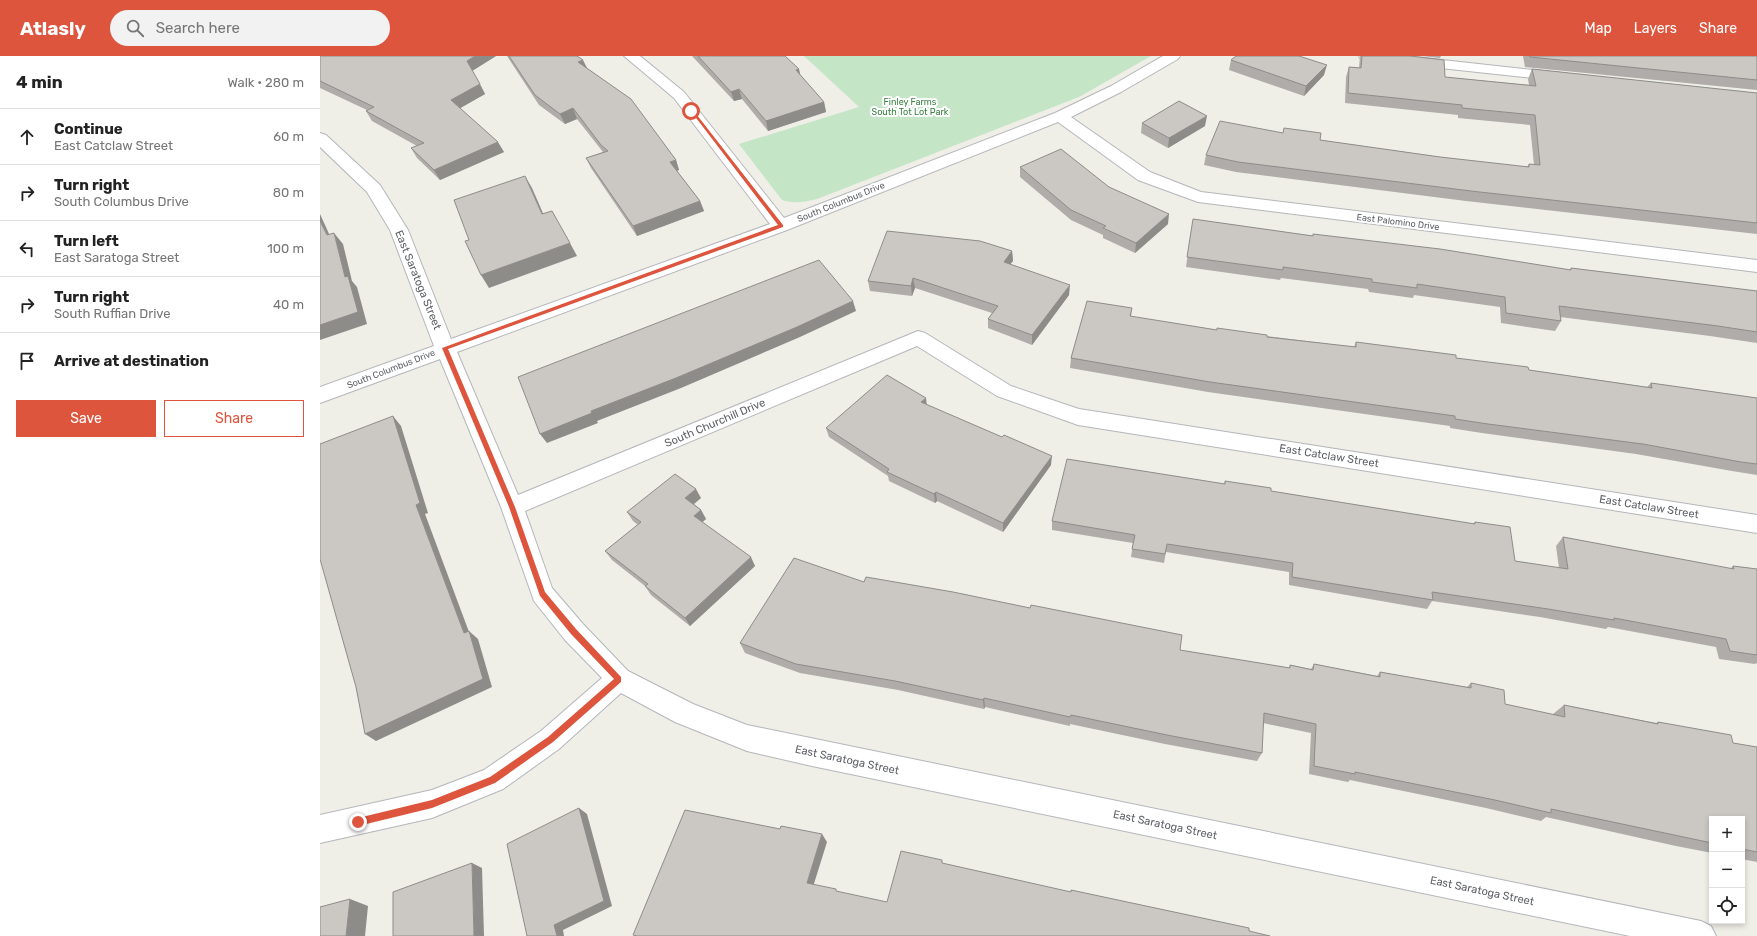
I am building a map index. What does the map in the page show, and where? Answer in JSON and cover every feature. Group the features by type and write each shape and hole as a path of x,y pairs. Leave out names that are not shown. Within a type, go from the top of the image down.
{"street":[{"path":"631,56 679,95 781,226"},
{"name":"South Columbus Drive","path":"320,395 444,348 781,226 1060,116 1116,89 1173,56"},
{"path":"1366,56 1480,62 1576,78"},
{"name":"East Palomino Drive","path":"1060,116 1144,176 1198,197 1757,266"},
{"name":"East Saratoga Street","path":"320,138 374,189 399,230 444,348 512,507 542,594 574,632 619,679 684,713 747,738 812,753 1701,936"},
{"name":"South Churchill Drive","path":"512,507 918,338"},
{"name":"East Catclaw Street","path":"918,338 1004,391 1078,417 1757,524"},
{"path":"320,829 432,804 493,780 550,740 619,679"}],"green space":[{"name":"Finley Farms South Tot Lot Park","path":"804,56 1151,56 1079,97 817,199 804,202 791,202 782,200 739,144 859,107"}],"building":[{"path":"320,56 475,56 467,61 480,84 451,100 498,142 434,170 411,148 424,143 366,111 374,107 320,81"},
{"path":"509,56 577,56 583,60 578,62 631,99 676,160 670,162 700,201 633,226 586,158 608,151 601,145 573,108 560,114 535,95"},
{"path":"698,56 785,56 799,69 796,70 824,102 766,121 739,89 731,92"},
{"path":"1236,56 1299,56 1327,65 1306,86 1231,60"},
{"path":"1362,56 1410,56 1444,60 1445,77 1536,86 1532,69 1757,93 1757,223 1471,191 1238,162 1206,155 1220,121 1283,133 1284,128 1321,133 1320,140 1440,157 1529,167 1529,164 1540,165 1535,115 1462,108 1462,105 1348,93 1349,67 1361,68"},
{"path":"1529,56 1757,56 1757,80 1530,57"},
{"path":"1179,101 1207,116 1169,138 1142,123"},
{"path":"1061,149 1109,187 1169,214 1136,243 1103,228 1106,226 1071,210 1020,167"},
{"path":"525,176 542,214 552,211 570,243 481,275 465,241 469,240 454,200"},
{"path":"1193,219 1313,236 1313,234 1440,249 1571,270 1571,268 1757,291 1757,332 1559,306 1561,321 1506,313 1505,297 1417,284 1417,288 1372,282 1372,279 1283,267 1283,270 1187,257"},
{"path":"320,221 327,235 334,233 345,277 348,276 358,312 320,325"},
{"path":"887,231 980,241 1012,251 1004,262 1070,285 1032,335 988,319 998,306 913,278 911,286 868,281"},
{"path":"819,260 853,301 797,327 676,378 591,411 592,413 540,434 518,377"},
{"path":"1087,301 1132,308 1130,316 1217,330 1217,328 1267,335 1267,337 1356,347 1356,342 1456,355 1456,358 1528,367 1529,370 1652,388 1651,383 1757,398 1757,464 1643,444 1488,424 1455,419 1455,416 1210,382 1071,358"},
{"path":"887,375 926,398 921,402 1002,437 1004,435 1052,456 1003,523 936,492 934,494 887,472 889,469 826,428"},
{"path":"393,416 420,503 416,505 464,633 469,631 483,679 365,734 356,687 320,559 320,444"},
{"path":"1067,459 1225,484 1225,481 1271,488 1271,491 1475,524 1475,522 1510,527 1515,561 1568,569 1563,537 1734,569 1733,566 1757,569 1757,655 1730,651 1726,639 1614,618 1614,620 1432,592 1433,600 1292,577 1293,563 1167,544 1165,554 1132,549 1135,535 1052,521"},
{"path":"675,474 696,489 685,498 701,510 694,516 751,557 685,618 645,586 648,584 605,551 641,522 627,512"},
{"path":"794,558 864,582 866,577 953,592 1030,608 1031,605 1182,635 1180,650 1290,668 1290,665 1313,670 1314,664 1380,677 1380,672 1471,688 1471,683 1504,690 1505,704 1565,717 1564,705 1658,724 1658,722 1731,735 1733,743 1757,747 1757,852 1745,850 1745,816 1709,816 1709,842 1551,809 1551,813 1495,800 1355,772 1355,774 1314,766 1316,724 1264,713 1262,753 1071,715 1070,717 984,698 983,700 895,681 796,664 740,643"},
{"path":"579,808 604,901 554,925 557,936 527,936 507,844"},
{"path":"685,810 780,829 781,826 822,834 807,883 887,902 901,851 942,860 942,863 1071,892 1071,890 1249,928 1249,931 1270,936 633,935"},
{"path":"472,863 474,936 393,936 393,892"},
{"path":"350,899 346,936 320,936 320,907"}],"route":[{"path":"358,822 432,804 493,780 550,740 619,679 574,632 542,594 512,507 444,348 781,226 691,111"}]}
